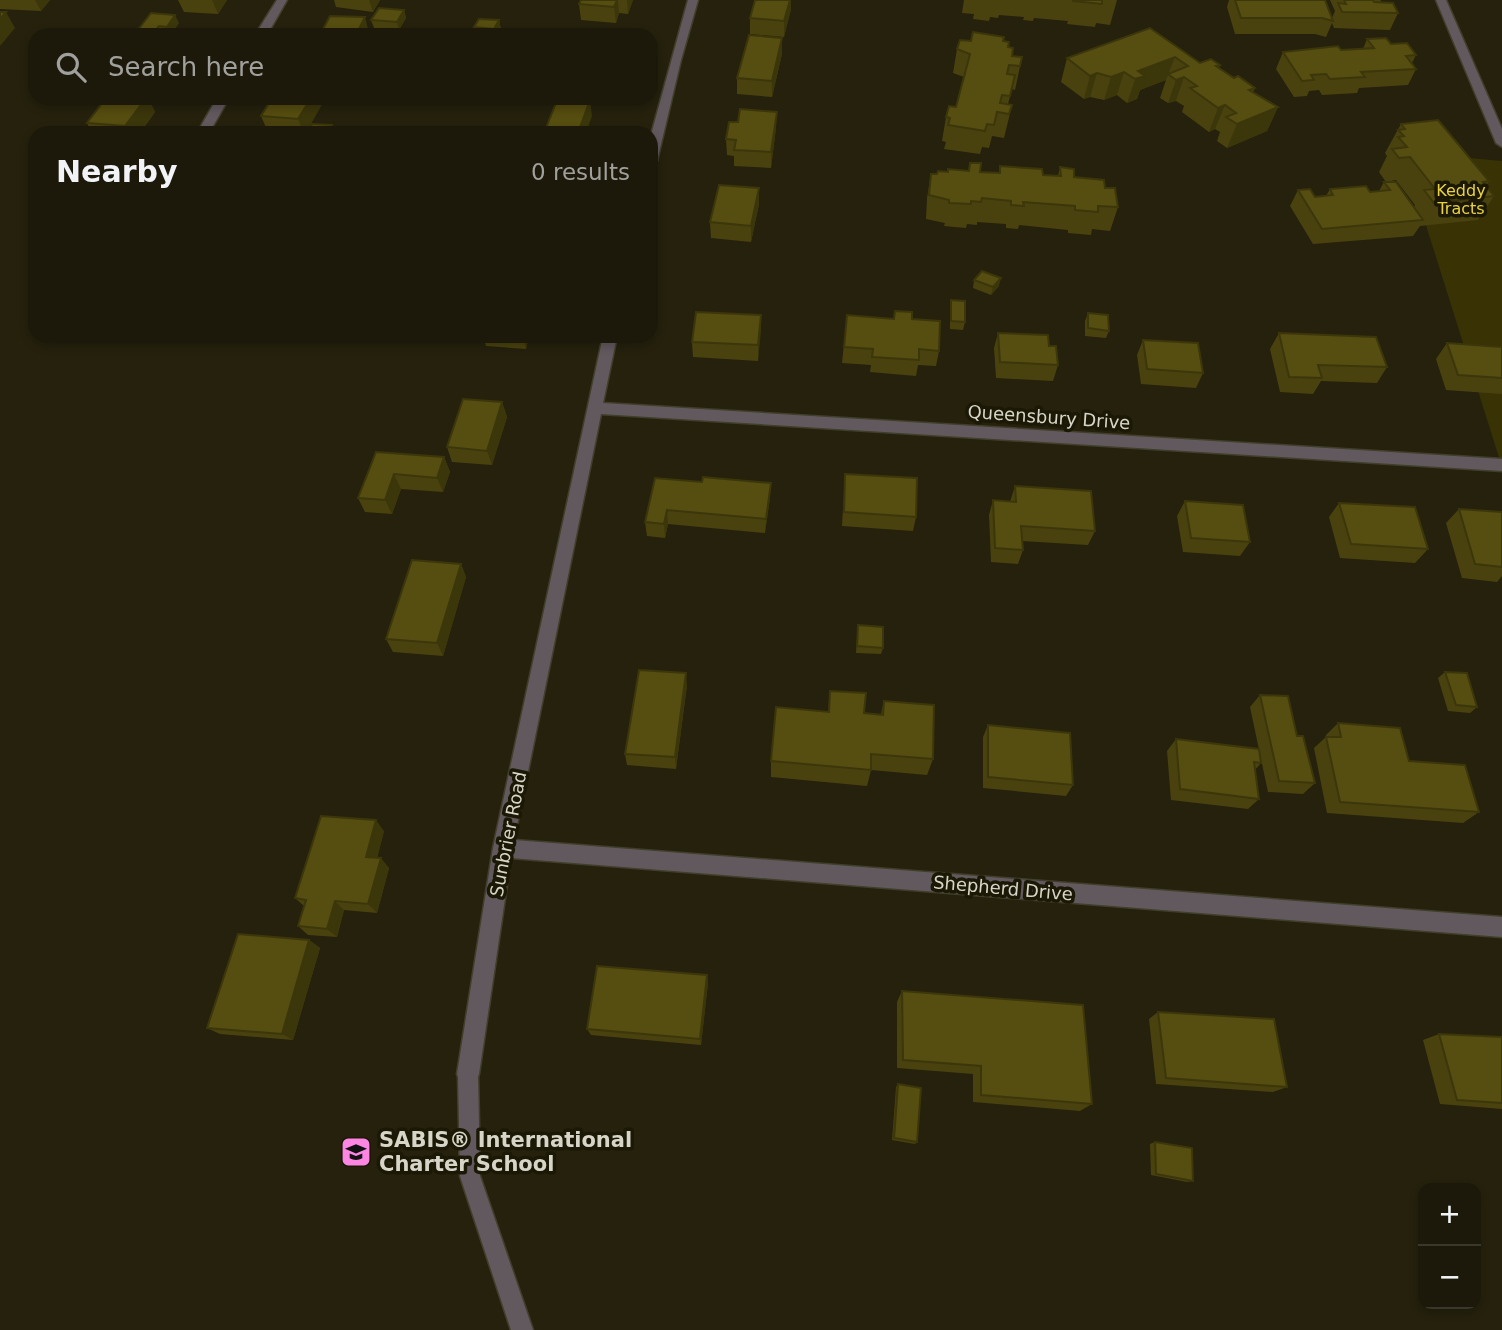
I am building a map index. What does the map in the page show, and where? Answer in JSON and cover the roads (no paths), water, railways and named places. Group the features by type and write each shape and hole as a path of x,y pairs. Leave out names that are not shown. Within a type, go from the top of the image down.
{"street":[{"path":"265,28 282,0"},
{"path":"658,132 693,0"},
{"path":"1441,0 1502,143"},
{"path":"207,126 219,105"},
{"name":"Sunbrier Road","path":"467,1074 503,848 608,343"},
{"name":"Queensbury Drive","path":"593,408 1502,465"},
{"name":"Shepherd Drive","path":"503,848 1502,927"}],"lane":[{"name":"Sunbrier Road","path":"467,1074 470,1176 522,1330"}],"place":[{"name":"SABIS® International Charter School","path":"356,1152"}],"park label":[{"name":"Keddy Tracts","path":"1461,199"}]}
